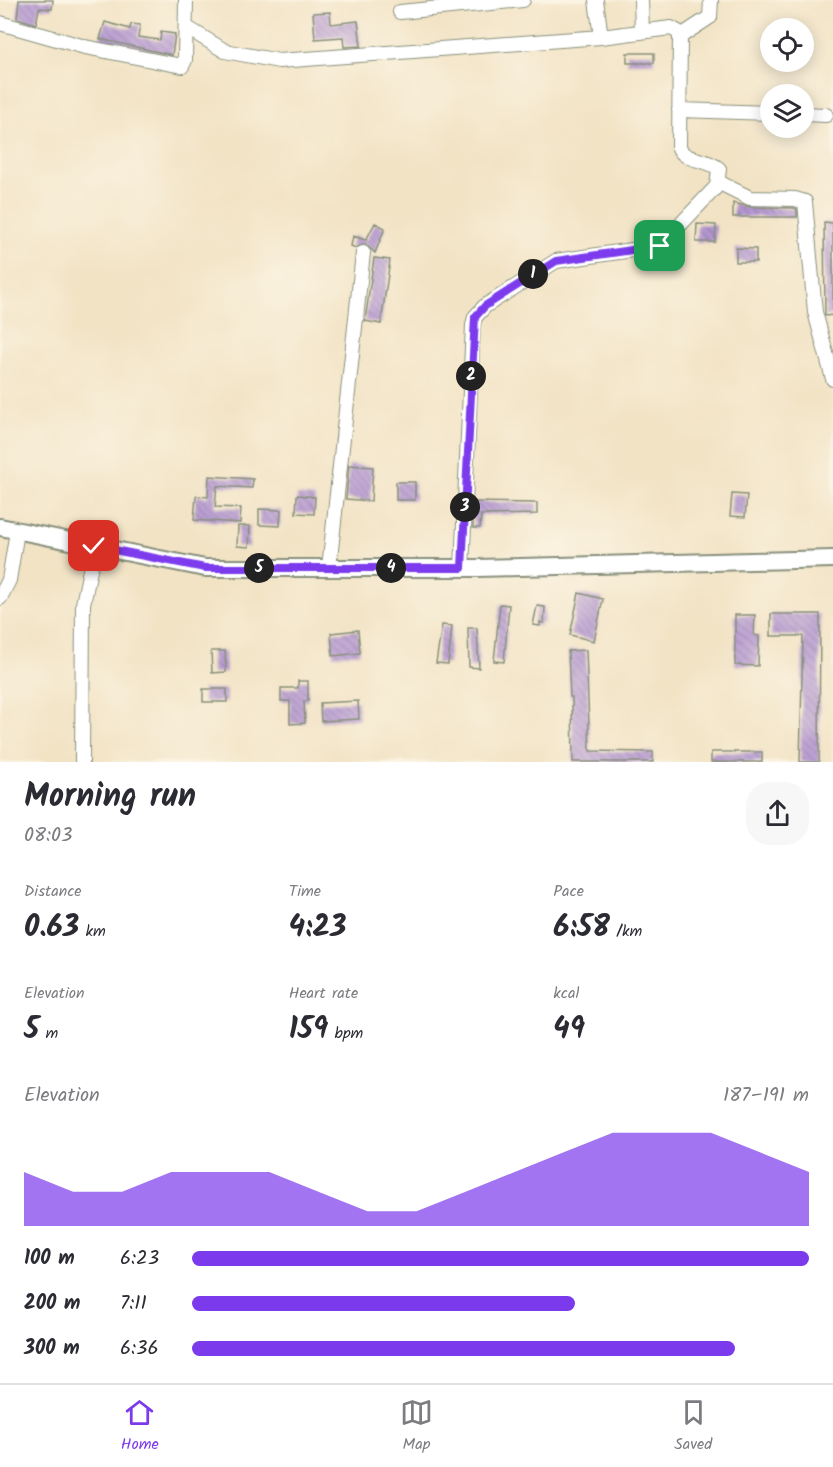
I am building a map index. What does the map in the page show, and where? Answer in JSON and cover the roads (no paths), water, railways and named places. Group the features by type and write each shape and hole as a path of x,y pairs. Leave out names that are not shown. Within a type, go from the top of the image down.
{"main road":[{"path":"0,527 205,568 462,568 833,559"}],"street":[{"path":"0,23 85,47 182,66 185,60 186,0"},
{"path":"400,12 523,0"},
{"path":"597,0 601,36"},
{"path":"641,0 642,32"},
{"path":"681,36 710,17 711,0"},
{"path":"186,27 225,51 279,61 601,36 671,28 681,36"},
{"path":"462,568 473,325 479,310 556,261 660,246 718,182 719,168 681,152 678,142 681,36"},
{"path":"679,110 760,113"},
{"path":"814,114 826,115"},
{"path":"718,182 750,198 795,199 805,202 815,312 833,379"},
{"path":"329,568 363,252"},
{"path":"0,598 9,579 17,531"},
{"path":"82,762 83,604 94,546"}]}
